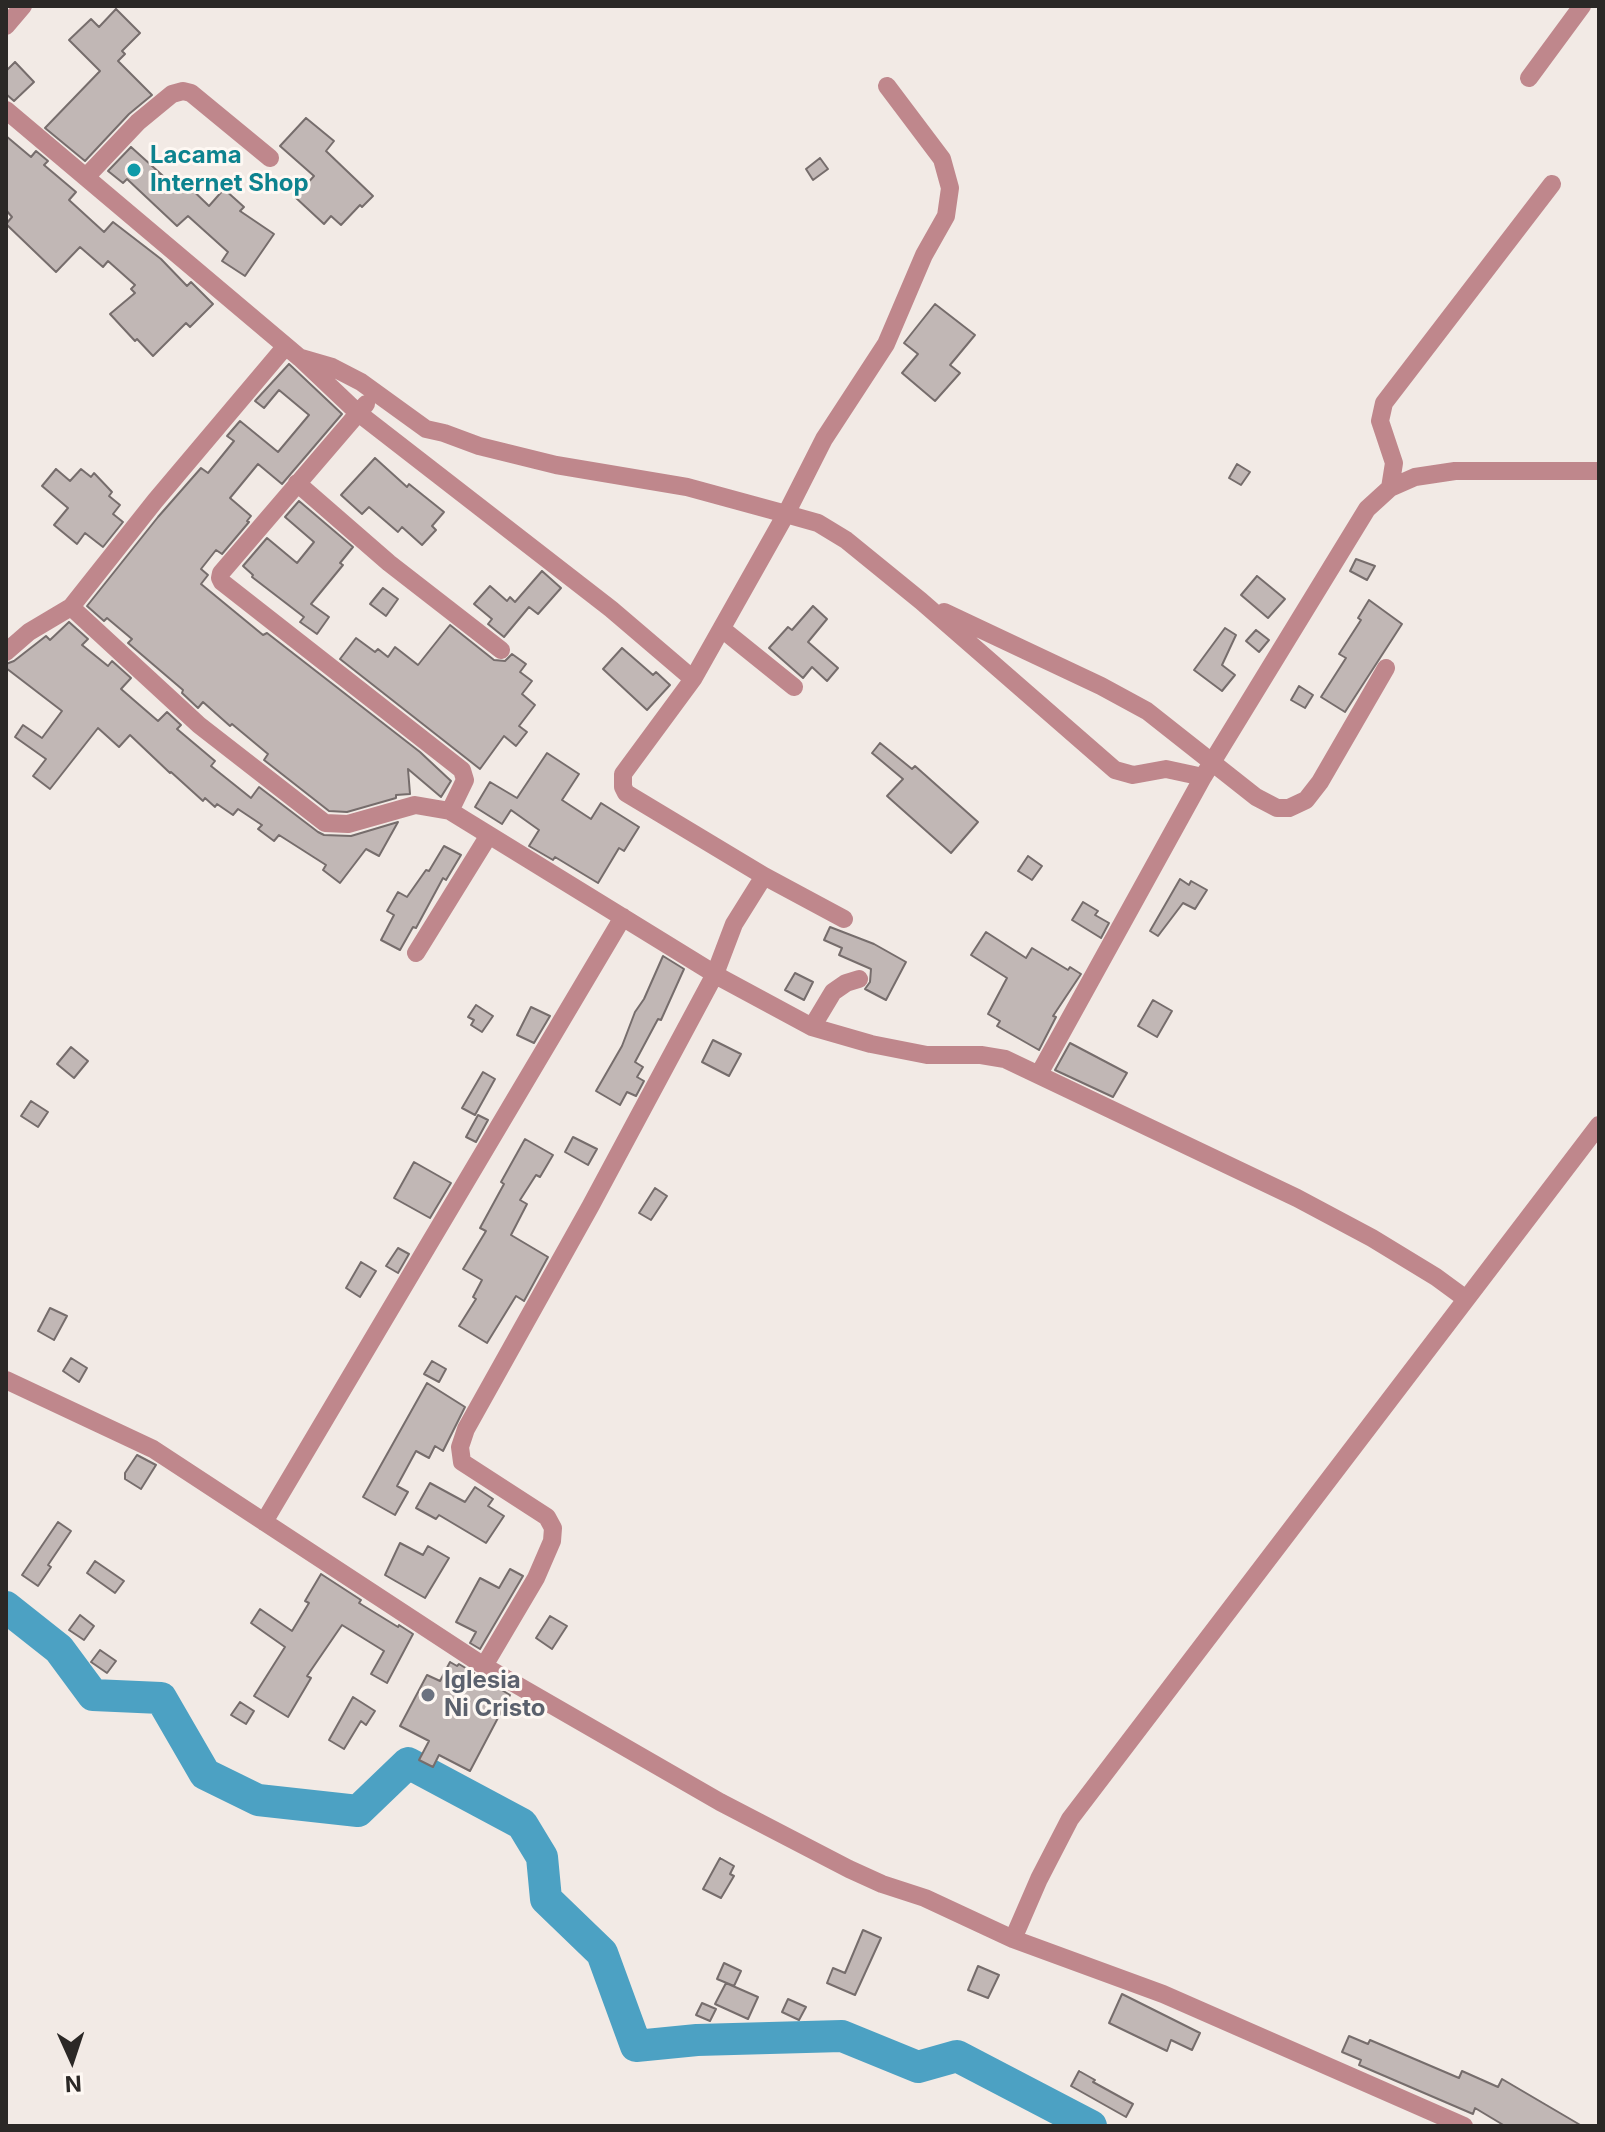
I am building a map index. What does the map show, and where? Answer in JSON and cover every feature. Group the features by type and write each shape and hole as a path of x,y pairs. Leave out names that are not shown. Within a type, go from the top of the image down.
{"street":[{"path":"6,26 23,6"},
{"path":"1529,78 1582,6"},
{"path":"844,919 764,876 626,793 623,774 693,679 722,629 824,439 886,344 924,255 946,216 950,188 942,159 887,86"},
{"path":"86,177 138,122 172,94 183,91 191,93 270,158"},
{"path":"6,110 292,352 357,412 611,609 693,679"},
{"path":"1390,488 1394,463 1380,421 1384,403 1552,184"},
{"path":"292,352 361,382 426,429 556,465 687,487 818,523 846,540 921,601 1115,770 1133,775 1166,769 1207,770"},
{"path":"6,652 29,632 71,607 155,501 292,352"},
{"path":"376,394 357,412 221,573 222,582 462,770 465,780 450,811"},
{"path":"1039,1074 1207,770 1367,509 1390,488 1415,477 1455,471 1599,471"},
{"path":"297,483 377,553 501,650"},
{"path":"921,601 1147,711 1207,770 1277,808 1289,808 1306,800 1320,782 1386,668"},
{"path":"71,607 199,725 325,823 348,824 415,805 450,811 715,974 812,1027 858,1041 927,1055 981,1055 1005,1059 1297,1198 1372,1238 1466,1299"},
{"path":"722,629 794,687"},
{"path":"416,953 489,835"},
{"path":"484,1666 536,1578 552,1541 553,1528 547,1517 462,1462 460,1447 477,1407 590,1207 715,974 734,924 764,876"},
{"path":"264,1522 623,917"},
{"path":"812,1027 833,992 859,979"},
{"path":"1013,1939 1070,1819 1599,1125"},
{"path":"6,1380 153,1449 484,1666 720,1802 849,1869 925,1898 1013,1939 1163,1994 1464,2126"}],"building":[{"path":"116,9 140,33 122,51 125,54 118,61 152,95 129,114 85,161 45,128 100,71 69,40 91,19 99,27"},
{"path":"15,62 34,82 14,101 6,94 6,71"},
{"path":"306,118 334,141 326,151 373,196 341,225 331,216 324,224 295,197 314,176 280,146"},
{"path":"6,136 31,157 36,151 48,161 44,165 76,192 69,200 104,232 113,222 161,259 187,286 191,282 213,304 190,327 186,323 153,356 110,314 135,293 131,289 135,285 108,261 103,267 80,247 56,272 6,224 12,217 6,210"},
{"path":"131,147 172,184 179,177 209,206 224,189 244,207 240,211 274,234 245,276 222,261 228,252 188,216 177,226 127,179 123,183 108,171"},
{"path":"820,158 828,169 813,180 806,169"},
{"path":"935,304 975,335 950,365 960,373 935,401 902,373 918,354 904,343"},
{"path":"289,364 342,414 282,484 258,464 230,498 251,516 249,522 222,554 216,550 201,569 208,575 201,584 263,635 267,633 420,752 451,781 441,797 408,769 410,794 396,795 396,798 347,812 329,811 264,760 268,754 232,724 230,726 203,702 198,708 182,693 183,690 128,643 132,639 87,606 201,468 208,473 234,441 227,436 240,421 278,452 309,415 279,390 264,408 255,401"},
{"path":"375,458 407,487 409,484 444,512 432,526 436,530 422,545 402,527 398,532 369,507 362,514 341,495"},
{"path":"1237,464 1250,472 1241,485 1229,478"},
{"path":"56,469 70,481 81,469 91,477 94,473 112,492 109,496 120,505 113,514 123,522 103,547 85,533 77,544 54,525 68,508 42,486"},
{"path":"299,501 353,547 340,563 343,565 311,604 329,617 317,634 300,622 304,617 252,577 243,566 267,538 297,563 314,542 285,517"},
{"path":"1356,559 1375,566 1367,580 1350,571"},
{"path":"542,571 561,588 538,614 529,607 504,637 488,624 492,619 474,604 490,586 507,601 510,597 515,602"},
{"path":"1257,576 1285,599 1268,618 1241,595"},
{"path":"383,588 398,599 386,616 370,604"},
{"path":"1369,600 1402,624 1345,712 1321,697 1346,658 1339,654 1361,620 1358,618"},
{"path":"813,606 827,619 808,642 838,668 827,681 812,667 803,678 769,648 788,627 792,630"},
{"path":"69,622 88,639 82,645 108,666 112,661 131,678 121,689 158,721 167,712 181,725 177,729 215,761 211,766 251,798 259,787 324,835 351,836 398,822 379,856 366,849 340,883 323,870 326,865 279,835 274,841 258,829 262,825 238,809 233,815 217,804 215,807 205,798 203,801 130,735 119,747 98,728 50,789 33,776 46,759 15,737 23,725 42,738 62,711 6,668 6,664 46,636 50,640"},
{"path":"450,625 494,660 505,661 512,654 526,664 520,672 532,681 522,694 535,705 519,726 527,732 516,746 504,736 480,769 340,659 356,638 388,657 395,647 418,665"},
{"path":"1225,628 1236,635 1222,665 1235,675 1222,691 1194,670"},
{"path":"1256,630 1269,640 1259,652 1246,641"},
{"path":"622,648 653,675 656,672 670,685 647,710 603,669"},
{"path":"1299,686 1313,695 1305,708 1291,700"},
{"path":"880,743 912,769 915,766 978,822 951,853 887,796 903,779 872,753"},
{"path":"547,753 579,774 562,800 591,819 601,803 639,827 624,851 619,848 598,883 555,857 553,860 529,846 539,830 511,810 502,824 475,807 490,782 517,798"},
{"path":"444,846 461,855 446,880 443,878 416,928 413,927 400,950 381,940 394,915 387,911 398,892 407,897 426,870 429,871"},
{"path":"1028,856 1042,866 1032,880 1018,871"},
{"path":"1180,879 1207,890 1195,909 1183,903 1158,936 1150,931"},
{"path":"1083,902 1098,911 1095,915 1109,923 1101,938 1072,920"},
{"path":"830,927 874,944 906,962 886,1000 865,989 870,982 871,969 839,955 842,948 824,940"},
{"path":"986,932 1026,958 1032,948 1068,970 1070,967 1081,974 1053,1016 1056,1017 1039,1050 997,1026 1000,1021 988,1014 1007,978 971,955"},
{"path":"663,956 684,969 661,1020 658,1019 635,1062 643,1067 637,1077 644,1081 636,1096 627,1092 620,1105 596,1091 622,1046"},
{"path":"795,973 813,982 804,1000 785,990"},
{"path":"1153,1000 1172,1011 1157,1037 1138,1026"},
{"path":"476,1005 493,1016 482,1032 471,1025 474,1020 468,1017"},
{"path":"531,1007 550,1016 534,1043 517,1035"},
{"path":"713,1040 741,1054 729,1076 702,1062"},
{"path":"1070,1043 1127,1073 1113,1097 1055,1070"},
{"path":"71,1047 88,1061 74,1078 57,1064"},
{"path":"483,1072 495,1079 475,1115 462,1108"},
{"path":"31,1101 48,1112 38,1127 21,1116"},
{"path":"478,1115 488,1120 476,1142 466,1137"},
{"path":"573,1137 597,1149 588,1165 565,1152"},
{"path":"525,1139 553,1155 540,1177 536,1175 520,1200 527,1204 511,1235 548,1257 524,1301 516,1296 487,1343 459,1326 476,1299 473,1297 482,1280 463,1269 486,1231 480,1228"},
{"path":"414,1162 451,1183 430,1218 394,1198"},
{"path":"655,1188 667,1196 651,1220 639,1213"},
{"path":"398,1248 409,1254 398,1273 386,1266"},
{"path":"361,1262 376,1271 360,1297 346,1288"},
{"path":"50,1308 67,1316 54,1340 38,1331"},
{"path":"71,1358 87,1368 79,1382 63,1371"},
{"path":"432,1361 446,1369 439,1382 424,1374"},
{"path":"427,1383 465,1407 443,1451 435,1446 429,1458 416,1451 397,1486 408,1492 395,1515 363,1497"},
{"path":"137,1455 156,1465 141,1489 125,1479 125,1473"},
{"path":"430,1483 465,1502 475,1487 493,1499 488,1506 504,1516 486,1543 439,1515 436,1519 416,1508"},
{"path":"58,1522 71,1531 38,1586 22,1575"},
{"path":"400,1543 423,1555 428,1546 449,1558 425,1598 385,1575"},
{"path":"95,1561 124,1581 115,1593 87,1573"},
{"path":"510,1569 523,1576 480,1649 470,1643 476,1632 456,1622 480,1578 499,1588"},
{"path":"321,1574 361,1600 359,1603 413,1634 387,1683 371,1674 384,1651 342,1625 307,1676 311,1678 288,1717 254,1696 285,1647 251,1623 260,1609 292,1631 309,1603 305,1601"},
{"path":"80,1615 94,1626 84,1640 69,1630"},
{"path":"550,1616 567,1626 552,1649 536,1638"},
{"path":"100,1650 116,1661 107,1673 91,1662"},
{"path":"450,1662 459,1664 510,1695 470,1771 439,1755 433,1767 419,1760 429,1741 400,1726 427,1675 440,1681"},
{"path":"353,1697 375,1711 366,1725 361,1721 344,1749 329,1740"},
{"path":"240,1702 254,1711 246,1724 231,1715"},
{"path":"720,1858 734,1866 730,1874 734,1876 721,1898 703,1889"},
{"path":"863,1930 881,1938 855,1995 827,1983 833,1968 845,1973"},
{"path":"724,1963 741,1971 734,1986 717,1979"},
{"path":"978,1966 999,1975 988,1998 968,1990"},
{"path":"726,1983 758,1997 748,2019 715,2004"},
{"path":"1122,1994 1200,2033 1192,2050 1171,2040 1167,2051 1109,2023"},
{"path":"788,1999 806,2007 799,2020 782,2012"},
{"path":"702,2003 716,2009 710,2021 696,2015"},
{"path":"1349,2036 1368,2044 1370,2040 1459,2078 1462,2071 1498,2087 1502,2079 1582,2126 1505,2126 1475,2108 1473,2114 1359,2065 1361,2060 1342,2052"},
{"path":"1079,2071 1133,2104 1126,2117 1071,2086"}],"waterway":[{"path":"6,1607 59,1649 93,1695 161,1698 205,1774 258,1800 358,1811 408,1763 522,1824 542,1857 546,1899 602,1953 636,2046 697,2040 842,2036 918,2067 957,2056 1091,2126"}],"place":[{"name":"Lacama Internet Shop","path":"134,170"},
{"name":"Iglesia Ni Cristo","path":"428,1695"}]}
